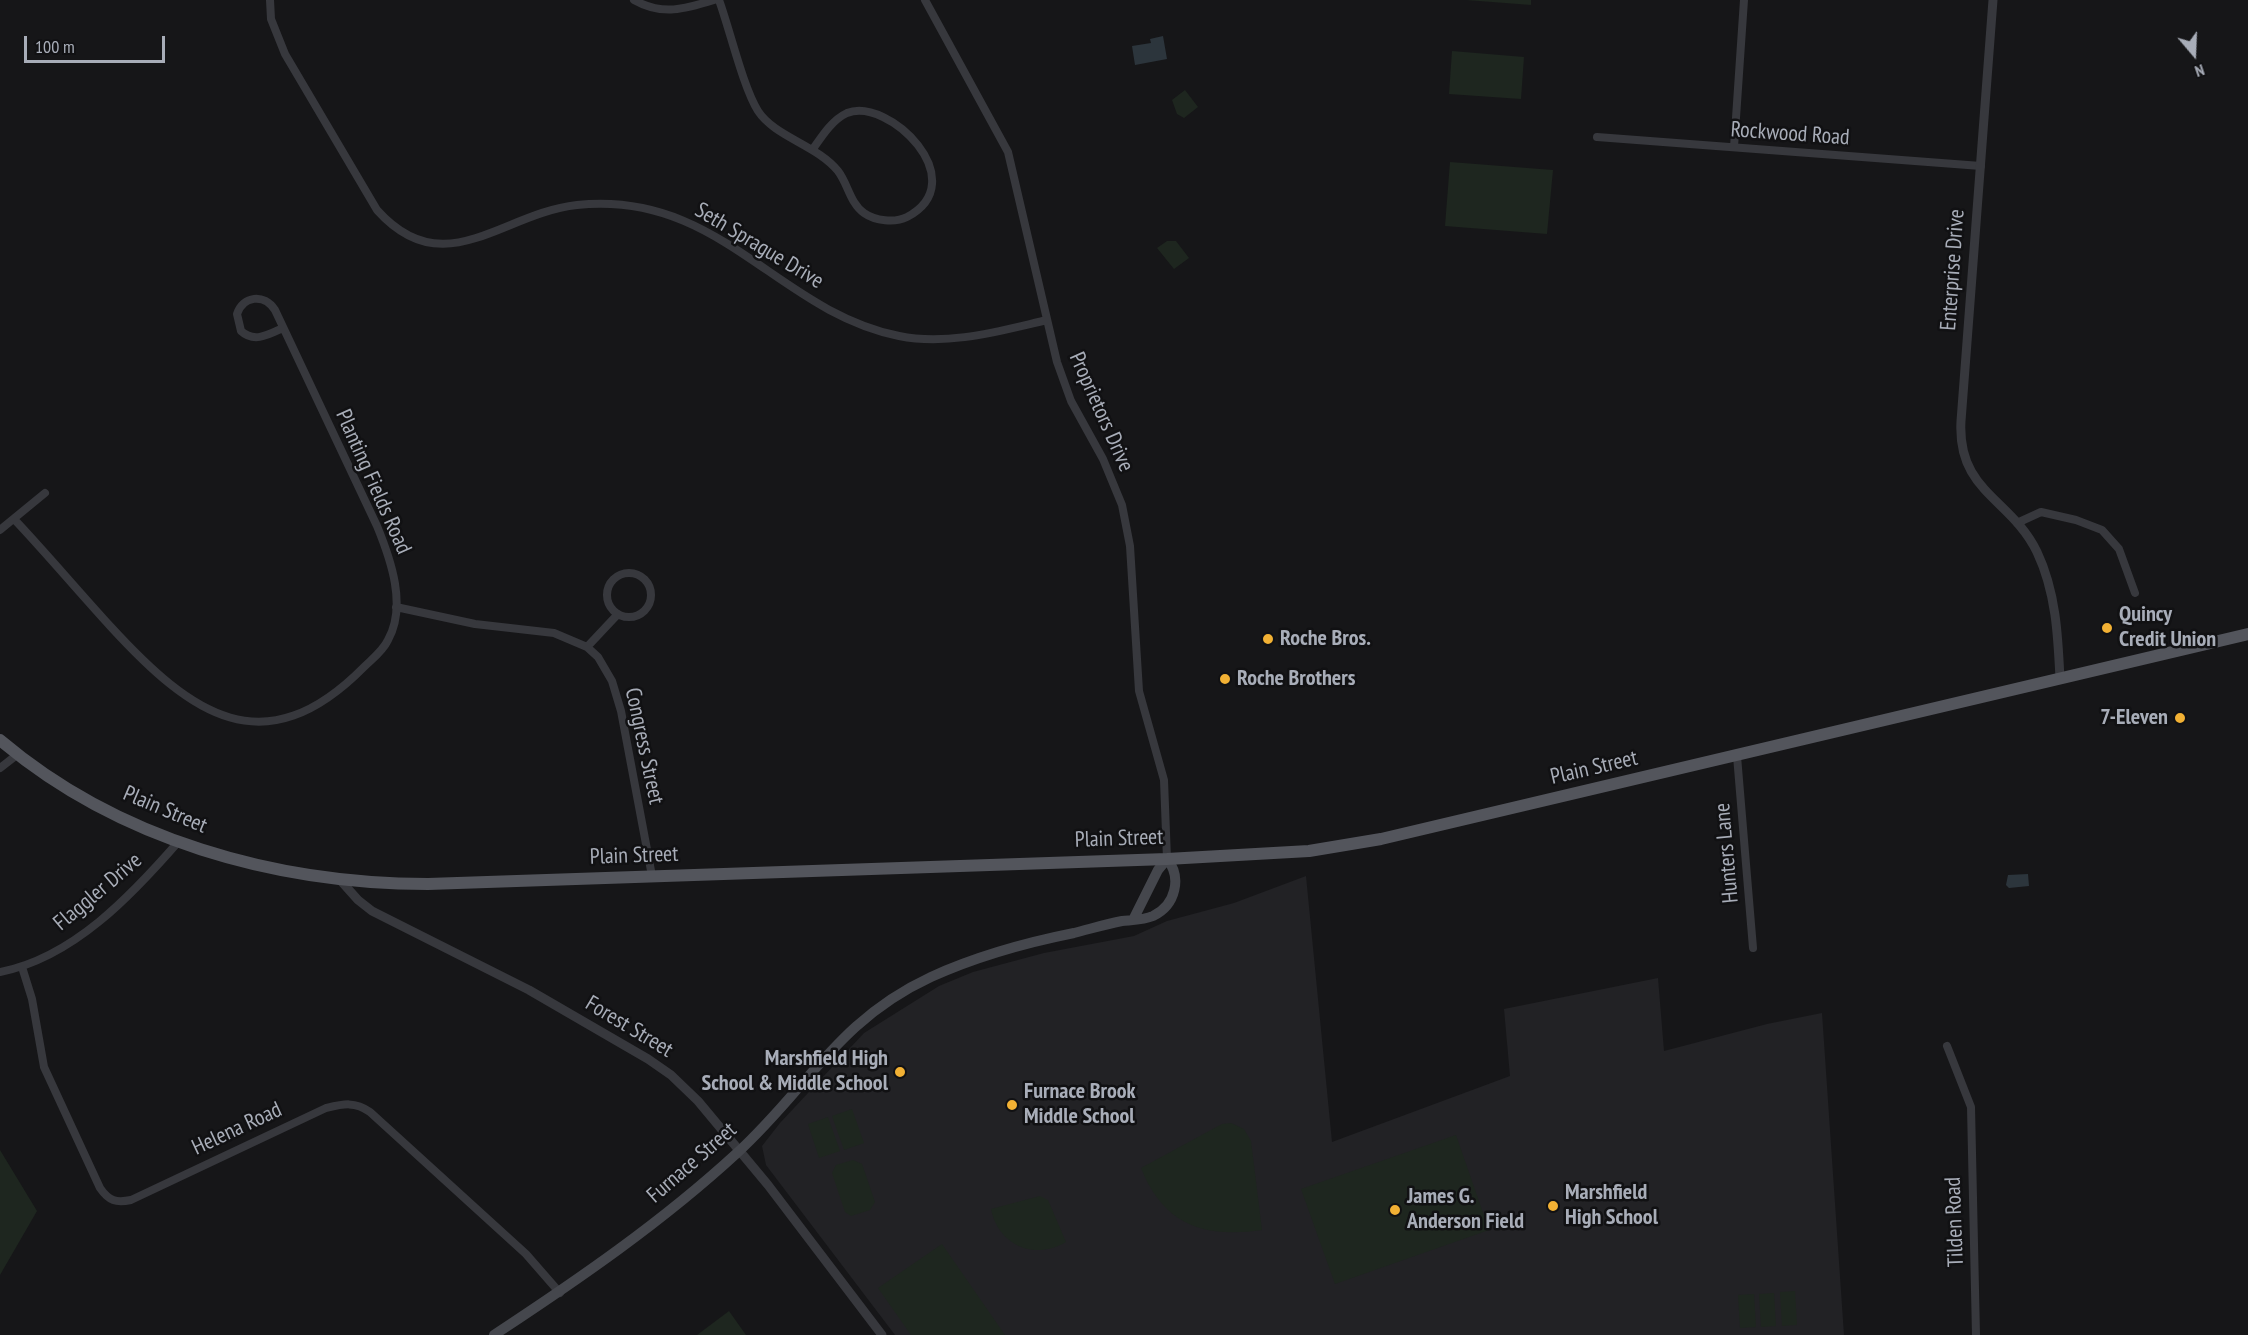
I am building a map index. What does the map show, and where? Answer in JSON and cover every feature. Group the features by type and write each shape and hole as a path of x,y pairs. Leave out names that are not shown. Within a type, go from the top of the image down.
{"main road":[{"name":"Plain Street","path":"0,740 18,754 103,807 179,842 257,865 341,881 428,884 1167,859 1309,851 1348,846 2248,634"},
{"name":"Furnace Street","path":"494,1335 560,1293 630,1242 740,1150 850,1029 899,994 945,971 998,951 1153,916 1169,902 1176,874 1167,859"},
{"path":"1133,920 1158,870 1167,859"}],"street":[{"name":"Seth Sprague Drive","path":"270,0 272,19 285,54 377,210 389,223 418,240 452,245 470,242 535,215 556,209 619,204 651,210 694,224 834,313 879,330 912,337 951,338 1047,320"},
{"path":"634,0 650,8 667,11 682,10 714,0"},
{"path":"719,0 759,113 784,133 813,149 838,171 856,207 866,215 889,221 906,218 924,204 932,187 931,170 926,154 916,142 881,116 865,112 848,113 831,125 813,149"},
{"name":"Proprietors Drive","path":"925,0 1008,152 1063,381 1115,485 1126,523 1134,599 1139,691 1164,780 1167,859"},
{"path":"1734,147 1744,0"},
{"name":"Enterprise Drive","path":"1993,0 1961,421 1962,451 1970,473 2017,523 2037,552 2053,598 2060,679"},
{"name":"Rockwood Road","path":"1597,137 1981,166"},
{"name":"Planting Fields Road","path":"14,519 153,670 187,698 227,717 254,722 282,720 302,713 333,696 388,640 396,607 393,572 383,542 283,328 272,305 262,299 252,299 244,302 237,314 241,331 250,337 262,337 283,328"},
{"path":"0,530 45,493"},
{"path":"2017,523 2041,512 2076,520 2102,530 2119,549 2135,593"},
{"path":"630,573 644,579 651,591 651,598 645,611 632,617 618,614 613,610 607,596 611,583 623,574 630,573"},
{"name":"Congress Street","path":"396,607 475,624 554,633 587,647 606,668 617,694 652,876"},
{"path":"587,647 618,614"},
{"path":"0,768 18,754"},
{"name":"Hunters Lane","path":"1737,756 1753,948"},
{"name":"Flaggler Drive","path":"0,972 22,967 61,948 90,928 134,890 179,842"},
{"name":"Forest Street","path":"341,881 358,900 372,911 498,974 648,1059 690,1092 740,1150 882,1335"},
{"name":"Helena Road","path":"22,967 32,999 44,1067 100,1188 111,1200 120,1202 131,1200 326,1108 345,1103 356,1104 370,1112 526,1254 560,1293"},
{"name":"Tilden Road","path":"1947,1046 1971,1107 1976,1335"}],"shaded area":[{"path":"1466,0 1531,0 1531,5"},
{"path":"1163,36 1167,59 1135,65 1132,46 1151,43 1150,39"},
{"path":"1452,51 1524,57 1521,99 1449,94"},
{"path":"1185,90 1198,107 1184,118 1177,114 1172,100"},
{"path":"1450,162 1553,170 1547,234 1445,226"},
{"path":"1167,241 1176,241 1189,258 1174,269 1157,248"},
{"path":"2028,874 2029,886 2009,888 2006,885 2008,875"},
{"path":"1306,876 1332,1142 1510,1076 1504,1009 1658,978 1664,1051 1767,1024 1822,1013 1844,1335 895,1335 766,1165 762,1146 780,1123 864,1033 939,986 973,972 1044,953 1134,936 1167,921 1234,903"},
{"path":"852,1109 864,1143 844,1150 832,1116"},
{"path":"828,1117 840,1151 819,1158 808,1124"},
{"path":"1231,1123 1244,1129 1251,1141 1262,1230 1222,1232 1189,1224 1174,1215 1162,1203 1150,1188 1141,1168 1222,1124"},
{"name":"James G. Anderson Field","path":"1456,1135 1489,1230 1335,1284 1301,1189"},
{"path":"0,1150 37,1211 0,1275"},
{"path":"853,1160 862,1164 875,1202 870,1210 851,1216 845,1212 832,1173 836,1165"},
{"path":"1040,1196 1048,1200 1066,1242 1054,1248 1042,1250 1019,1246 1001,1232 991,1209"},
{"path":"942,1244 1005,1335 911,1335 878,1288"},
{"path":"1795,1291 1797,1325 1782,1326 1780,1292"},
{"path":"1774,1293 1776,1326 1761,1327 1759,1294"},
{"path":"1754,1294 1756,1327 1740,1328 1738,1295"},
{"path":"729,1311 746,1335 697,1335"}],"place":[{"name":"Quincy Credit Union","path":"2107,628"},
{"name":"Roche Bros.","path":"1268,639"},
{"name":"Roche Brothers","path":"1225,679"},
{"name":"7-Eleven","path":"2180,718"},
{"name":"Marshfield High School & Middle School","path":"900,1072"},
{"name":"Furnace Brook Middle School","path":"1012,1105"},
{"name":"Marshfield High School","path":"1553,1206"},
{"name":"James G. Anderson Field","path":"1395,1210"}]}
